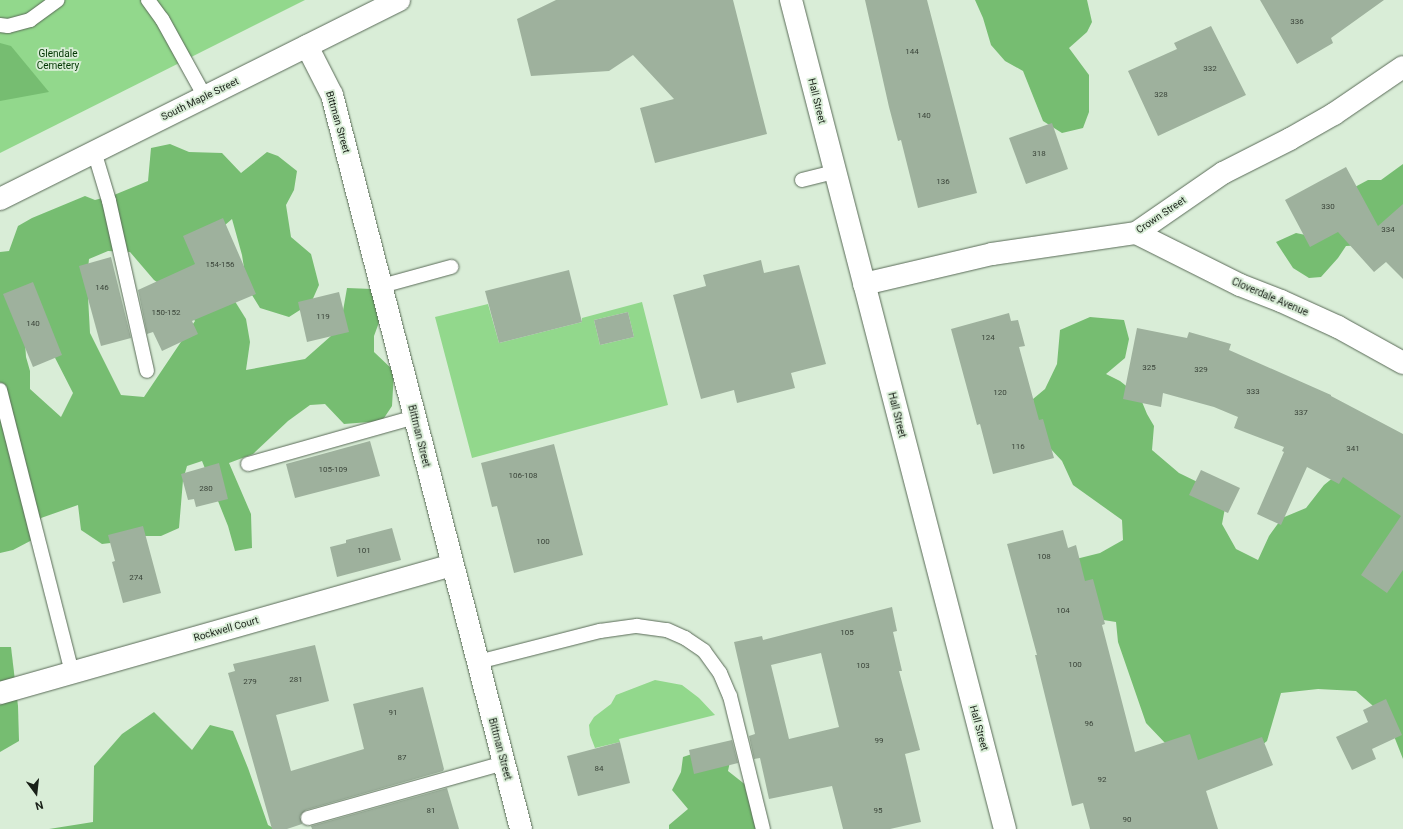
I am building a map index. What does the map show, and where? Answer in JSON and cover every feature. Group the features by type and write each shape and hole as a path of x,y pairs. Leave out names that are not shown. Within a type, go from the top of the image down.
{"street":[{"name":"South Maple Street","path":"0,199 399,0"},
{"name":"Hall Street","path":"791,0 1005,829"},
{"name":"Bittman Street","path":"307,46 332,95 521,829"},
{"name":"Crown Street","path":"864,284 992,254 1136,233 1223,173 1290,139 1334,114 1403,67"},
{"name":"Cloverdale Avenue","path":"1136,233 1240,285 1281,300 1338,327 1403,363"},
{"name":"Rockwell Court","path":"0,693 452,565"}],"lane":[{"path":"0,25 8,26 30,20 58,0"},
{"path":"148,0 205,96"},
{"path":"94,151 109,201 147,371"},
{"path":"802,180 835,172"},
{"path":"382,286 450,267"},
{"path":"0,390 72,673"},
{"path":"248,464 414,417"},
{"path":"478,662 600,631 637,626 667,630 685,638 704,651 720,673 730,696 763,829"},
{"path":"308,818 504,763"}],"green space":[{"name":"Glendale Cemetery","path":"0,0 305,0 0,153"},
{"path":"975,0 1087,0 1092,22 1087,32 1069,48 1089,75 1089,112 1083,128 1062,133 1043,121 1023,71 1005,61 991,45 983,18"},
{"path":"0,43 11,46 49,92 0,101"},
{"path":"170,144 189,152 222,153 241,173 267,152 278,156 297,171 294,190 286,205 291,237 311,254 319,285 311,303 289,317 260,308 247,287 242,255 232,219 217,232 231,295 246,319 250,342 246,370 305,359 340,328 347,288 372,289 381,317 374,336 374,352 394,371 392,406 382,421 344,424 325,404 310,405 288,421 253,454 229,463 251,514 252,548 235,551 228,526 202,461 187,466 183,480 179,528 161,536 133,536 119,542 102,544 81,530 78,505 41,518 34,539 13,550 0,553 0,252 9,251 18,226 32,218 85,196 95,200 114,195 148,181 151,148","holes":["108,251 130,252 154,280 176,295 195,321 144,397 121,395 90,333 87,279 89,259","24,327 50,348 73,393 61,417 30,389 30,371 26,357"]},
{"path":"1403,164 1403,219 1365,245 1346,246 1338,258 1321,277 1309,278 1293,268 1276,242 1296,233 1315,237 1353,188 1368,180 1381,180"},
{"path":"642,302 668,405 472,458 435,317 488,304 499,343 582,322 582,318","holes":["628,312 634,337 600,345 594,320"]},
{"path":"1090,317 1124,320 1129,339 1125,358 1106,374 1120,381 1140,397 1154,426 1152,450 1179,473 1216,491 1225,508 1222,524 1236,549 1258,560 1269,536 1282,518 1306,508 1324,485 1350,464 1403,503 1403,759 1392,731 1372,705 1356,691 1318,689 1281,693 1267,741 1240,763 1195,779 1166,744 1146,723 1118,642 1116,622 1097,619 1072,560 1100,553 1123,540 1122,520 1073,485 1062,461 1037,434 1033,399 1045,389 1057,364 1060,330"},
{"path":"0,647 11,647 18,706 19,741 0,752"},
{"path":"655,680 682,685 699,698 715,715 619,739 620,742 595,748 590,735 589,725 594,717 611,704 616,695"},
{"path":"154,712 192,750 210,725 233,731 268,825 275,829 49,829 93,822 94,766 122,734"},
{"path":"707,749 731,757 728,771 761,797 757,829 669,829 669,825 688,809 672,790 681,772 683,757"}],"building":[{"path":"556,0 733,0 767,134 655,163 640,108 674,99 633,55 609,71 531,76 517,19"},
{"path":"865,0 927,0 977,193 918,208 901,140 898,141 889,107"},
{"path":"1260,0 1384,0 1331,38 1333,43 1297,64"},
{"path":"1211,26 1246,95 1158,136 1128,71 1177,49 1174,43"},
{"path":"1052,123 1068,169 1026,184 1009,138"},
{"path":"1346,167 1378,226 1403,204 1403,279 1386,262 1374,272 1338,232 1310,247 1285,200"},
{"path":"223,218 256,294 192,321 198,334 162,351 153,332 147,334 138,290 195,264 183,236"},
{"path":"111,257 131,338 101,346 79,266"},
{"path":"761,260 764,273 799,265 826,364 791,373 795,388 737,403 734,390 701,399 673,295 706,286 703,275"},
{"path":"569,270 582,322 499,343 485,291"},
{"path":"33,282 62,355 33,367 3,294"},
{"path":"339,292 349,332 307,342 298,302"},
{"path":"628,312 634,337 600,345 594,320"},
{"path":"1009,313 1011,321 1018,320 1025,346 1019,347 1039,420 1043,419 1054,458 993,474 980,424 977,425 951,329"},
{"path":"1137,328 1187,338 1189,332 1231,344 1229,350 1331,395 1403,434 1403,570 1387,593 1361,575 1401,516 1343,477 1339,484 1307,467 1281,525 1257,514 1284,452 1282,451 1284,447 1234,428 1238,417 1214,407 1163,393 1161,407 1123,399"},
{"path":"370,441 380,476 295,498 286,464"},
{"path":"554,444 583,555 514,573 497,506 492,507 481,463"},
{"path":"219,463 228,499 196,507 194,499 188,500 181,474"},
{"path":"1201,470 1240,488 1228,513 1189,495"},
{"path":"143,526 161,593 123,603 112,562 115,561 108,535"},
{"path":"392,528 401,560 337,577 330,547 346,543 346,540"},
{"path":"1063,530 1068,548 1076,545 1085,581 1093,579 1105,624 1102,625 1135,752 1190,734 1198,760 1262,737 1273,765 1206,791 1218,829 1090,829 1083,803 1072,806 1035,655 1037,655 1007,544"},
{"path":"892,607 897,631 893,632 902,671 899,671 920,750 905,754 921,822 890,829 843,829 832,786 769,799 760,758 754,759 749,736 755,734 734,642 762,636 763,640","holes":["821,653 839,727 789,739 771,665"]},
{"path":"315,645 329,701 276,715 291,771 364,749 353,704 423,687 444,769 443,771 306,810 300,816 302,824 287,829 272,829 228,673 235,671 233,664"},
{"path":"1386,699 1402,735 1372,749 1376,759 1352,770 1336,737 1368,722 1363,710"},
{"path":"732,740 738,763 694,774 689,750"},
{"path":"620,742 630,783 578,796 567,756"},
{"path":"447,788 459,829 312,829 311,826"}]}
